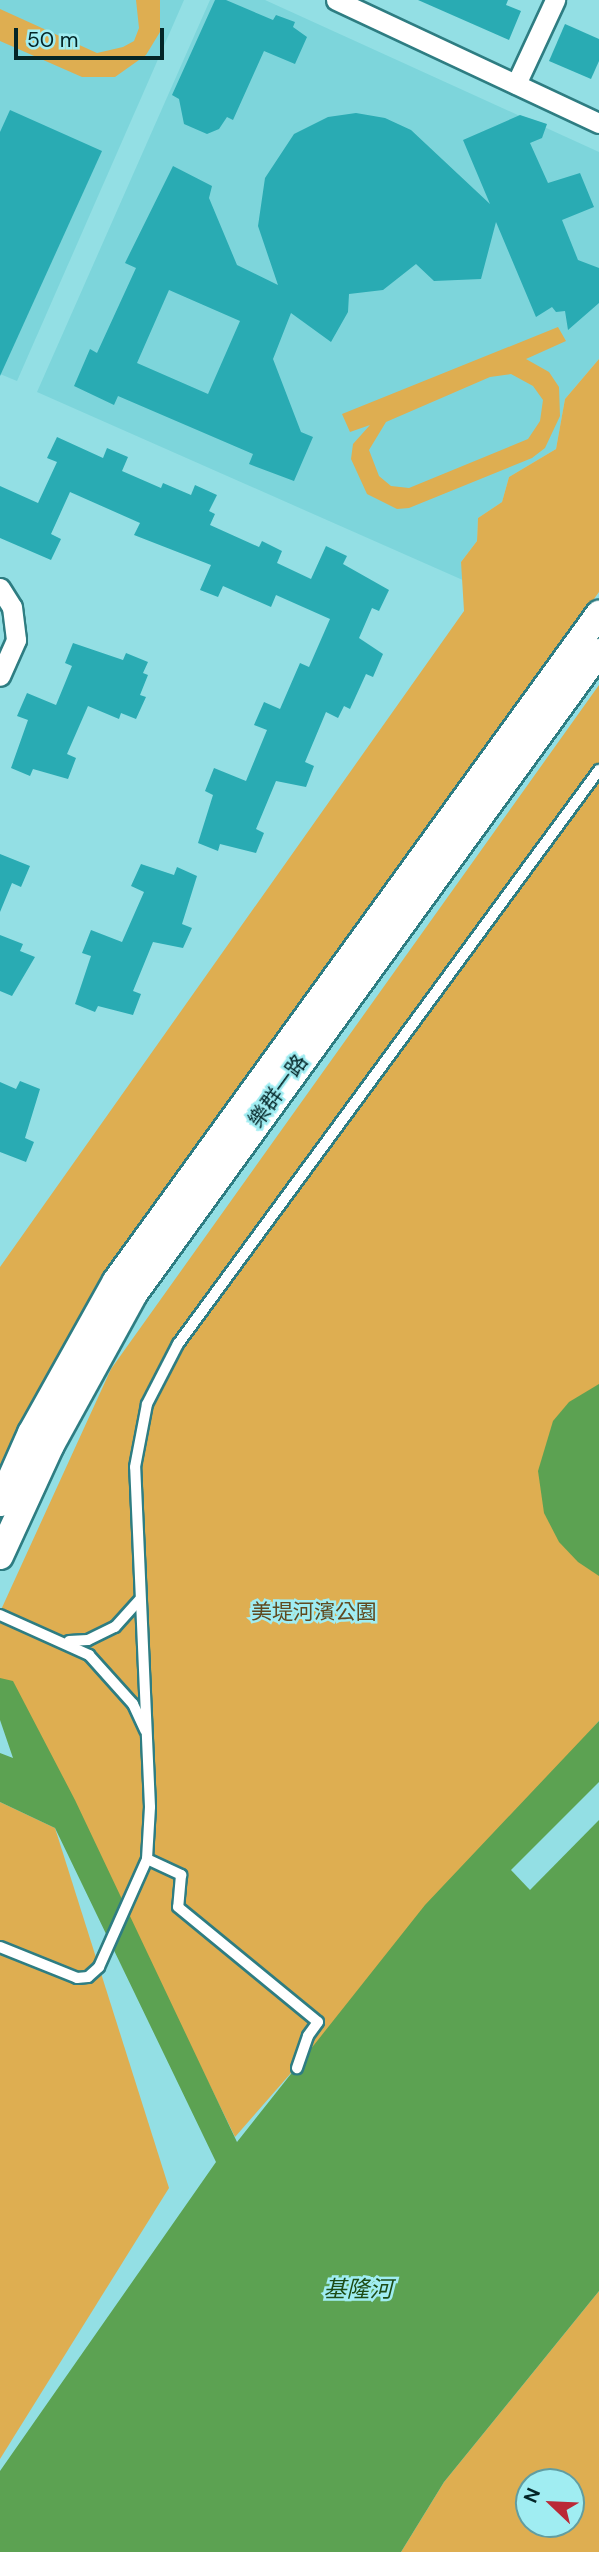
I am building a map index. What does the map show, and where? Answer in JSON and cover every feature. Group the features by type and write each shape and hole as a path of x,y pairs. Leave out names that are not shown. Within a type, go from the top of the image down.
{"main road":[{"name":"樂群一路","path":"0,1503 32,1433 116,1281 599,614"},
{"name":"樂群一路","path":"0,1556 51,1445 134,1294 599,652"}],"street":[{"path":"336,0 599,123"},
{"path":"516,84 555,0"},
{"path":"0,588 12,607 16,640 0,676"}],"lane":[{"path":"0,1947 77,1978 88,1977 99,1967 147,1859 148,1738 139,1600 137,1439 147,1404 177,1344 599,770"},
{"path":"58,1639 77,1642 102,1635 127,1618 139,1600"},
{"path":"0,1615 89,1655 118,1686 148,1738"},
{"path":"147,1859 181,1875 178,1907 318,2022 308,2036 297,2068"}],"shaded area":[{"path":"0,0 184,0 17,381 0,374"},
{"path":"210,0 265,0 599,152 599,359 565,399 556,449 509,477 502,502 478,518 477,541 461,562 465,581 37,392"}],"green space":[{"path":"136,0 160,0 160,32 146,55 115,77 82,77 0,41 0,9 97,53 123,47 134,41 139,28"},
{"path":"558,327 566,341 526,359 549,372 559,387 560,416 545,448 532,458 409,508 397,509 367,494 351,459 353,444 370,425 350,432 342,414","holes":["511,374 533,386 543,400 540,421 528,439 409,488 391,486 379,476 369,450 386,422 490,377"]},
{"path":"599,359 599,592 91,1300 0,1473 0,1267 464,611 461,562 477,541 478,518 502,502 509,477 556,449 565,399"},
{"name":"美堤河濱公園","path":"599,685 599,1721 235,2137 13,1682 0,1702 0,1612 111,1369"},
{"path":"0,1802 55,1828 169,2188 0,2459"},
{"path":"599,2291 599,2552 401,2552 444,2482"}],"water":[{"path":"599,1384 599,1576 578,1562 559,1542 544,1513 538,1471 553,1421 569,1402"},
{"name":"基隆河","path":"0,1678 13,1681 75,1800 237,2142 425,1905 599,1721 599,2291 444,2482 401,2552 0,2552 0,2471 216,2162 55,1828 0,1802 0,1753 13,1758 0,1720"}],"pier":[{"path":"599,1782 599,1820 530,1890 511,1870"}],"building":[{"path":"215,0 226,0 273,20 276,15 295,22 293,27 307,37 295,64 264,51 233,120 227,117 219,129 207,134 184,124 179,99 172,95"},
{"path":"418,0 508,0 506,5 521,11 509,40"},
{"path":"565,24 599,39 599,61 591,79 549,61"},
{"path":"10,110 102,151 0,376 0,132"},
{"path":"356,113 385,118 411,130 490,204 463,140 520,115 547,124 542,138 530,143 548,183 580,173 594,207 562,220 578,260 599,268 599,303 568,330 565,311 556,312 552,307 536,317 496,222 481,279 434,281 416,264 383,290 349,294 348,312 331,342 291,313 273,359 301,432 313,437 294,481 249,464 253,454 118,396 114,405 74,386 90,349 97,353 136,268 125,263 173,166 212,186 209,198 237,265 278,285 258,226 265,178 294,134 328,117","holes":["169,290 240,321 208,394 137,363"]},
{"path":"57,437 103,458 107,448 128,457 122,471 161,488 163,483 191,495 195,485 217,495 209,511 215,514 210,525 259,547 262,541 282,551 277,563 311,579 326,546 347,556 343,564 389,590 379,611 372,608 359,638 383,654 373,677 366,674 350,709 344,706 338,718 326,712 305,762 314,766 306,787 276,781 256,829 264,833 256,853 220,844 218,851 198,843 213,795 205,791 214,768 246,781 267,730 254,725 264,702 280,709 300,663 309,667 330,619 276,595 271,607 223,586 218,597 200,590 211,565 134,535 140,523 70,492 51,534 61,539 51,560 0,538 0,486 38,503 57,462 47,458"},
{"path":"73,643 123,660 126,653 148,662 143,673 148,675 140,695 146,697 136,719 121,713 119,719 88,706 67,754 76,758 68,779 33,769 30,776 11,768 28,720 17,716 27,693 56,705 72,666 65,663"},
{"path":"0,854 30,866 21,887 12,883 0,912"},
{"path":"141,864 174,875 177,867 197,876 182,924 192,928 183,948 153,942 133,991 141,994 133,1015 98,1006 95,1012 75,1004 91,956 82,953 91,930 122,942 144,892 131,886"},
{"path":"0,935 23,944 20,951 35,957 12,996 0,991"},
{"path":"20,1081 40,1089 25,1138 34,1142 26,1162 0,1152 0,1082 16,1089"}]}
